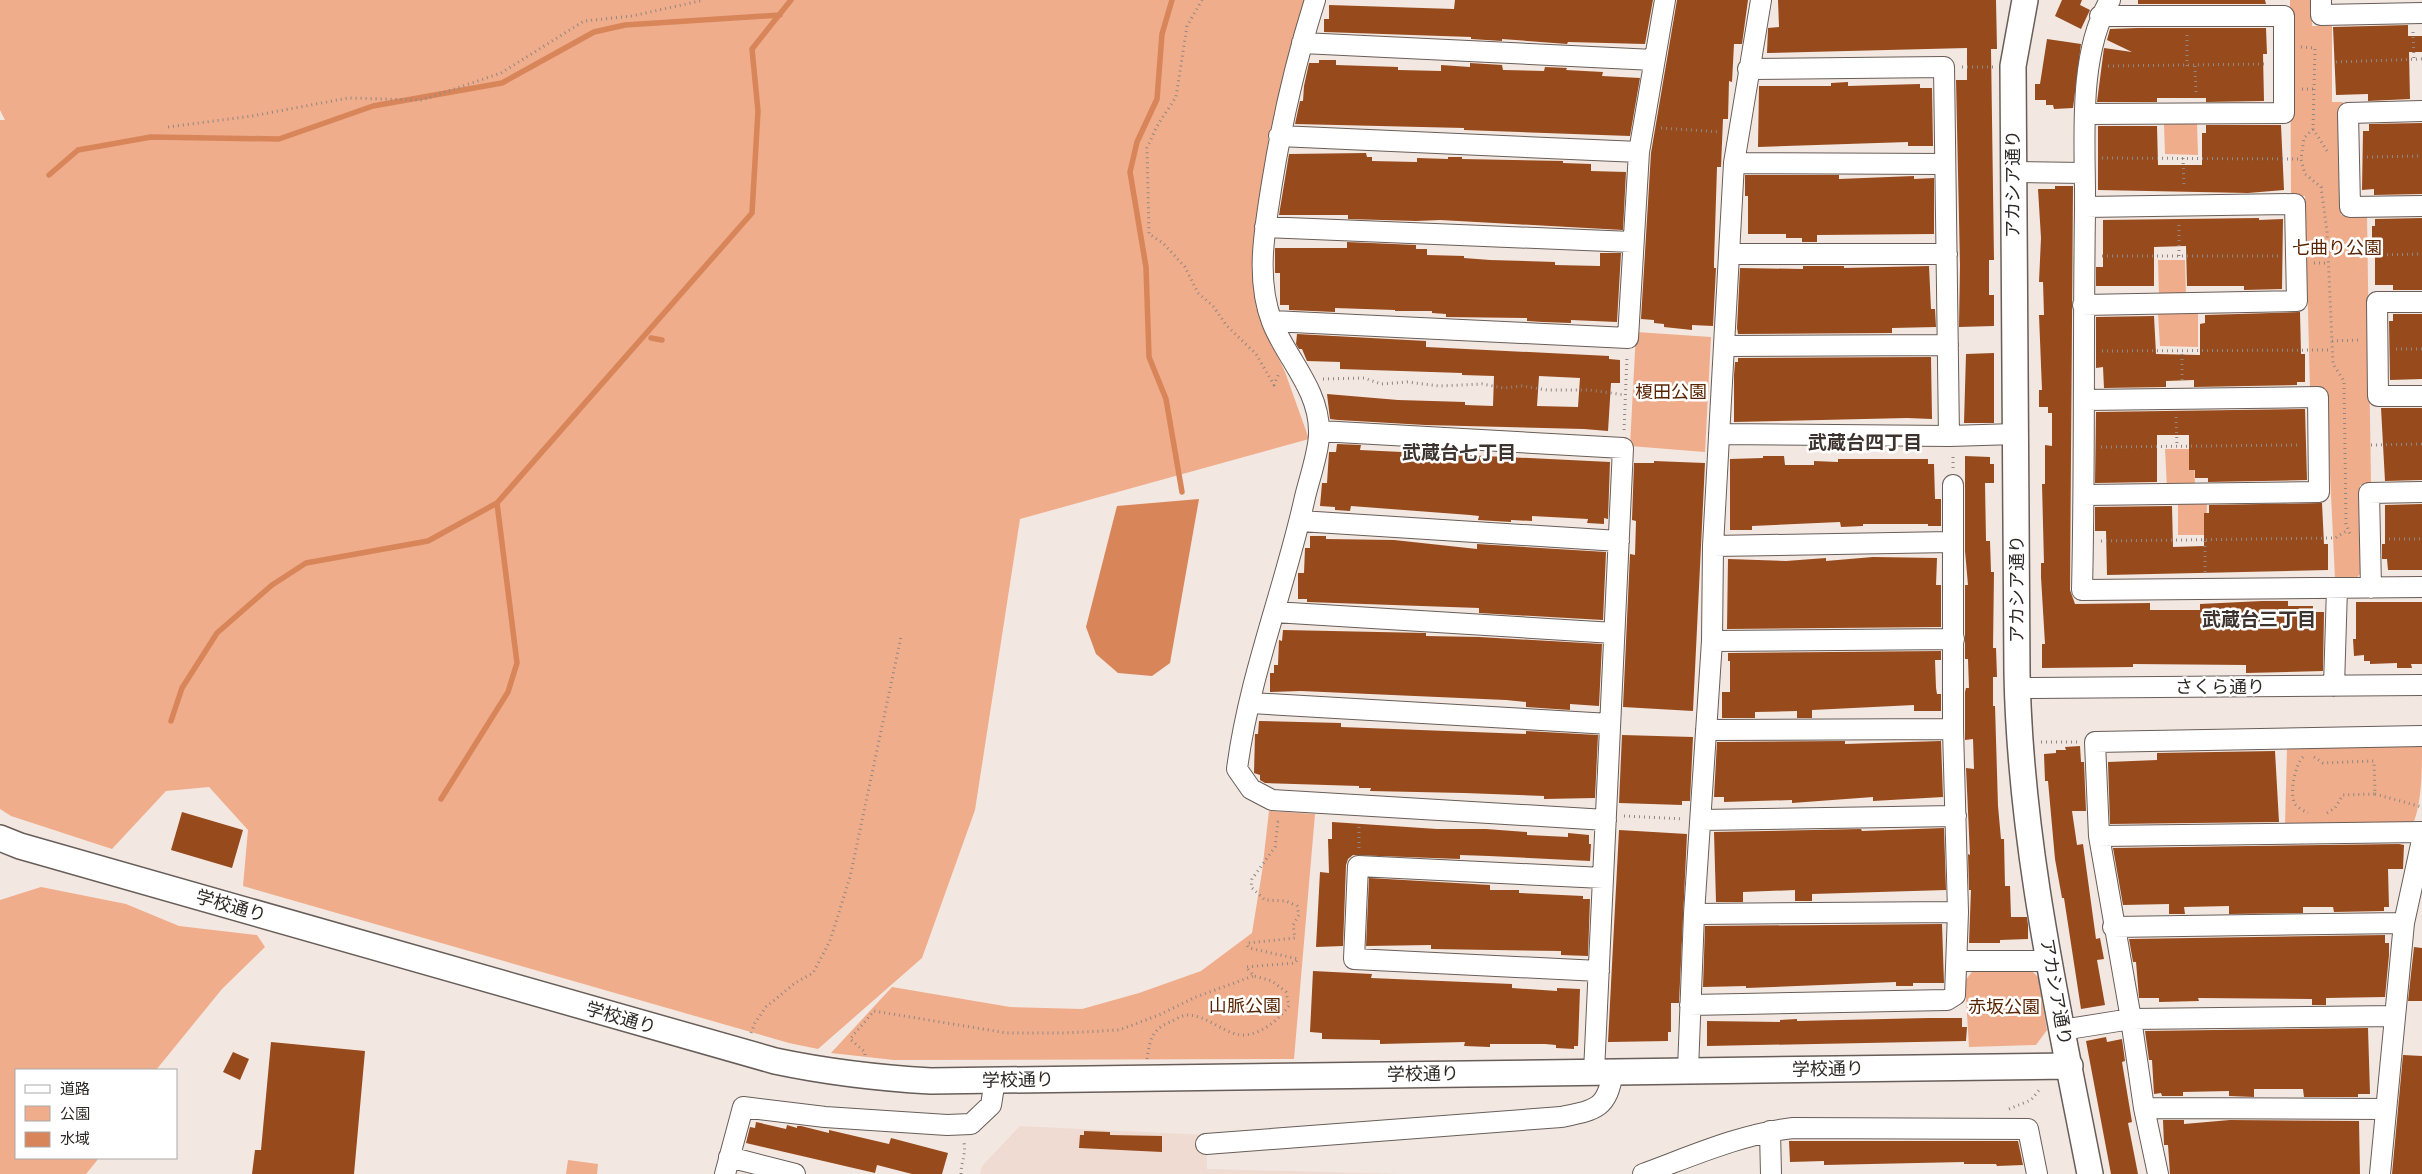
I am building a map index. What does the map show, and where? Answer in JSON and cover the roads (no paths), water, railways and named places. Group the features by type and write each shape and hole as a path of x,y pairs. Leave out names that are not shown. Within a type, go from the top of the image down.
{"street":[{"path":"1315,0 1302,43 1279,136 1265,227 1262,276 1272,321 1304,379 1314,404 1320,431 1300,520 1250,703 1240,745 1237,769 1251,790 1272,800 1360,806 1606,817"},
{"path":"1272,321 1628,338 1632,242 1639,152 1665,0"},
{"path":"1688,1070 1694,914 1712,641 1713,546 1734,163 1748,69 1761,0"},
{"name":"アカシア通り","path":"2025,0 2013,66 2020,742 2028,822 2050,961 2090,1174"},
{"path":"2321,0 2322,15 2417,14"},
{"path":"2086,114 2284,113 2284,16 2188,16 2105,8 2088,66 2086,114 2084,166 2085,447 2082,590 2422,587"},
{"path":"1302,43 1654,60"},
{"path":"1748,69 1944,67 1946,254 1951,436"},
{"path":"2422,111 2348,113 2350,208 2422,206"},
{"path":"1279,136 1639,152"},
{"path":"1734,163 1946,164"},
{"path":"2013,172 2084,166"},
{"path":"2084,305 2297,301 2295,204 2085,207"},
{"path":"1265,227 1632,242"},
{"path":"1730,254 1946,254"},
{"path":"2422,302 2377,302 2378,396 2422,396"},
{"path":"1724,346 1948,345"},
{"path":"2084,494 2319,492 2318,397 2085,400"},
{"path":"1206,1144 1561,1117 1585,1112 1604,1102 1609,1093 1603,1072 1599,971 1623,448 1320,431"},
{"path":"1719,434 1951,436 2016,434"},
{"path":"1690,1005 1947,1000 1955,995 1958,912 1951,542 1953,485"},
{"path":"2371,588 2369,493 2422,492"},
{"path":"1300,520 1619,541"},
{"path":"1713,546 1951,542"},
{"path":"2334,686 2337,588"},
{"path":"1274,612 1614,633"},
{"path":"1712,641 1954,639"},
{"name":"さくら通り","path":"2018,688 2422,685"},
{"path":"1250,703 1610,724"},
{"path":"1706,730 1954,729"},
{"path":"2158,1174 2144,1108 2131,1019 2113,927 2099,836 2095,742 2422,736"},
{"path":"1701,820 1956,816"},
{"path":"2099,836 2317,824 2422,832"},
{"name":"学校通り","path":"0,838 30,849 745,1053 823,1071 871,1077 931,1081 2070,1066"},
{"path":"2380,1174 2404,924 2422,840"},
{"path":"1599,971 1354,959 1358,866 1603,878"},
{"path":"1694,914 1958,912"},
{"path":"2113,927 2404,924"},
{"path":"1957,961 2050,961"},
{"path":"2062,1030 2131,1019 2395,1016"},
{"path":"796,1174 727,1165 743,1107 825,1117 946,1125 971,1124 991,1105 995,1080"},
{"path":"2144,1108 2386,1109"},
{"path":"1643,1174 1749,1136 1793,1128 2028,1128 2038,1174"},
{"path":"1770,1131 1771,1174"}],"water":[{"path":"1199,499 1170,663 1152,676 1118,673 1096,654 1086,627 1117,506"}],"waterway":[{"path":"171,721 182,688 217,633 272,585 306,563 428,541 497,503 752,213 758,111 752,49 791,0"},
{"path":"1172,0 1162,34 1157,99 1137,142 1130,172 1146,267 1149,357 1166,399 1182,492"},
{"path":"49,175 78,150 151,137 279,139 373,106 502,83 594,32 625,25 780,15"},
{"path":"651,338 662,340"},
{"path":"441,799 508,692 517,663 497,503"}],"district":[{"name":"武蔵台四丁目","path":"1865,442"},
{"name":"武蔵台七丁目","path":"1459,452"},
{"name":"武蔵台三丁目","path":"2259,619"}],"park label":[{"name":"七曲り公園","path":"2337,248"},
{"name":"榎田公園","path":"1671,392"},
{"name":"山脈公園","path":"1245,1006"},
{"name":"赤坂公園","path":"2004,1007"}]}
